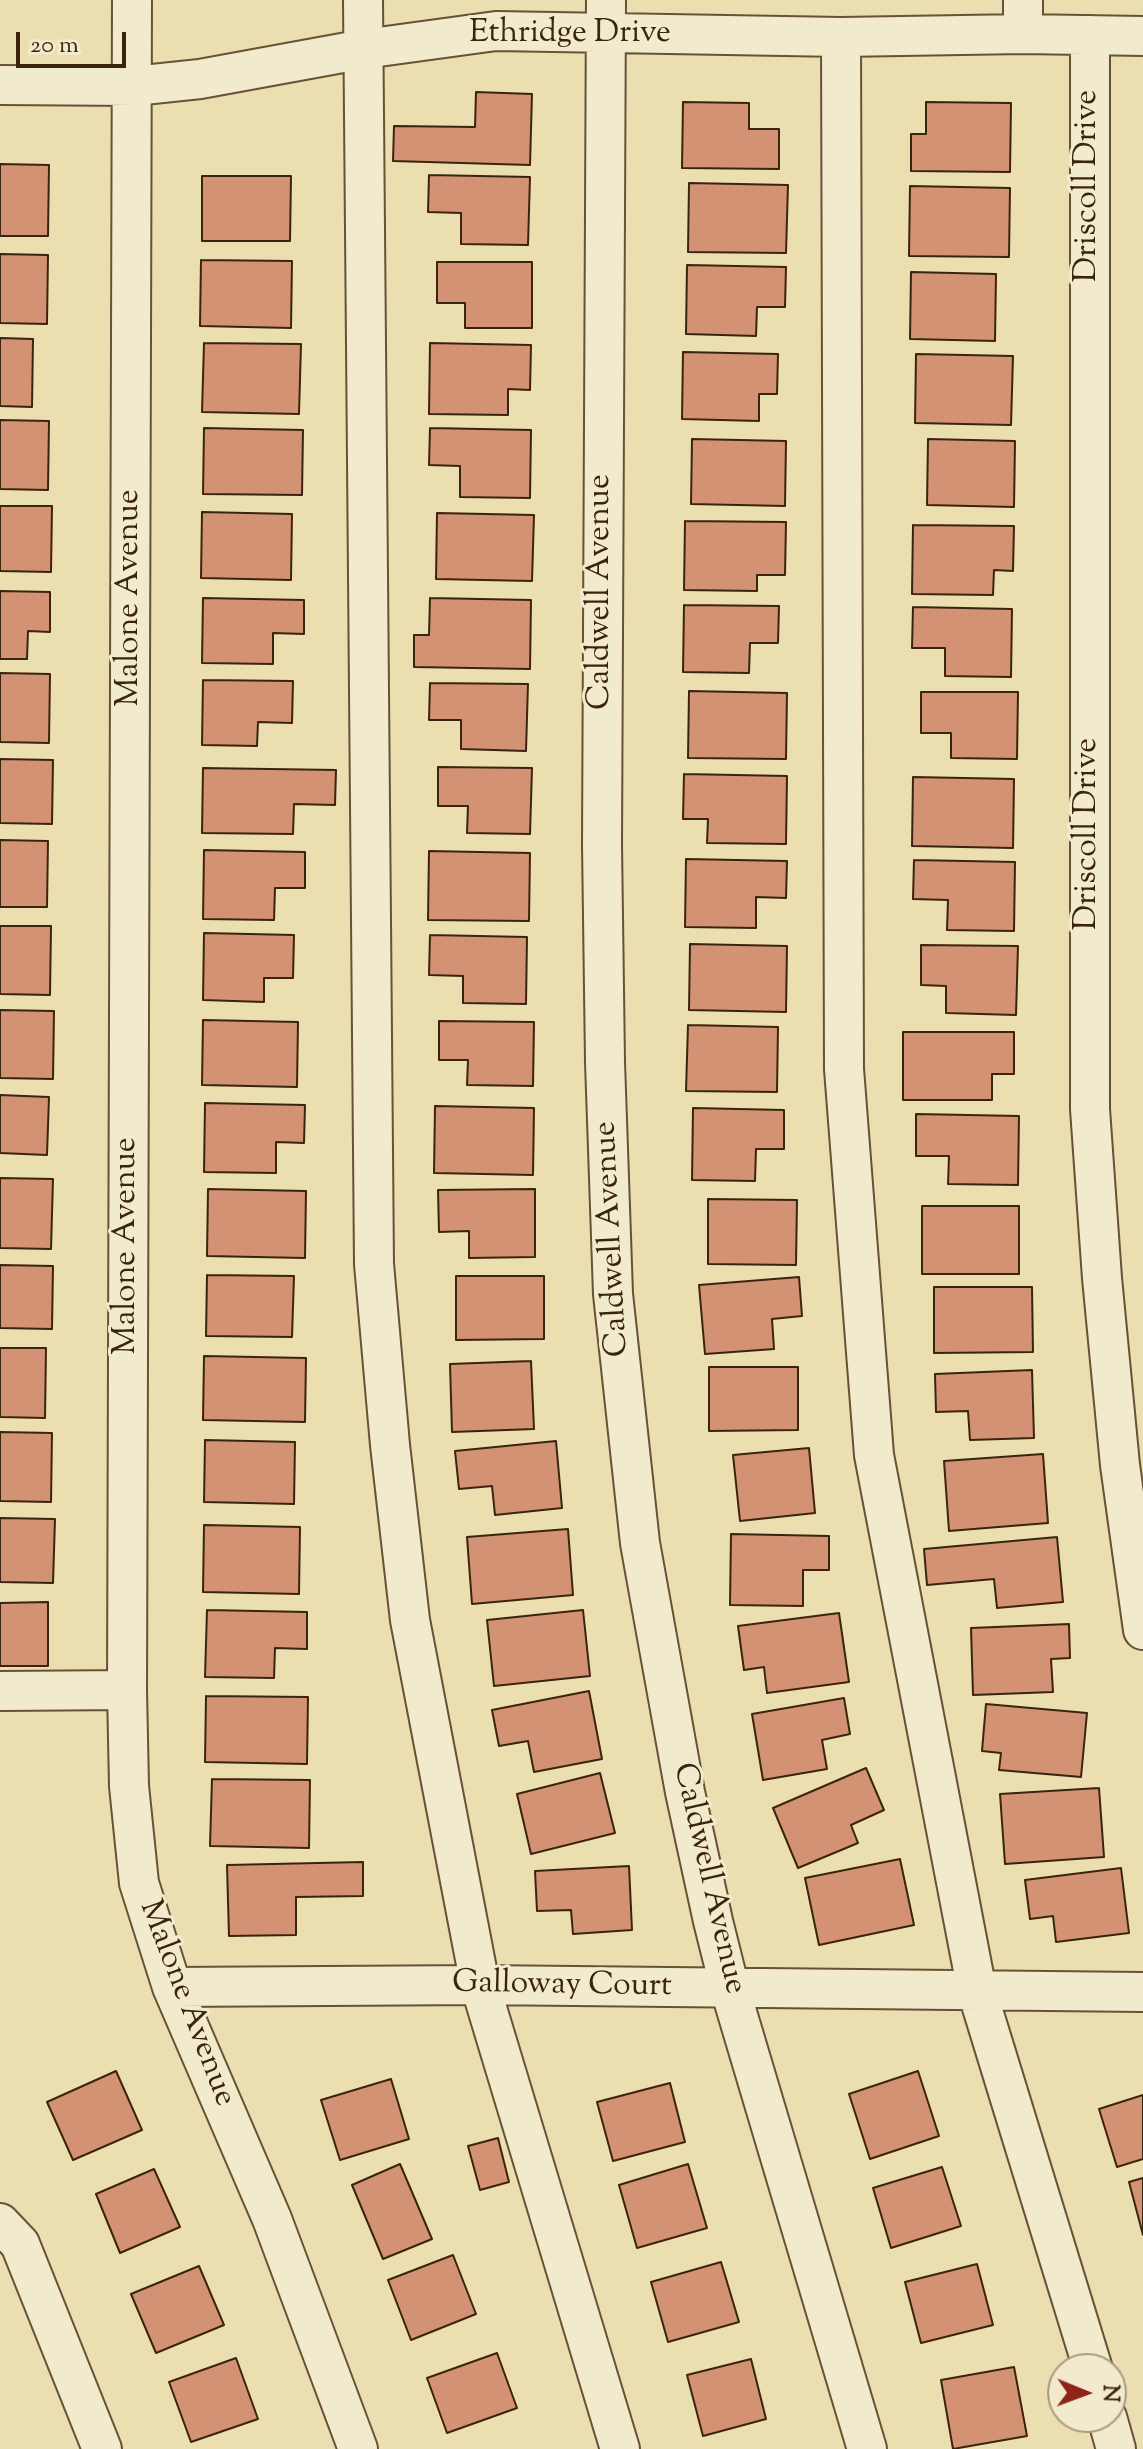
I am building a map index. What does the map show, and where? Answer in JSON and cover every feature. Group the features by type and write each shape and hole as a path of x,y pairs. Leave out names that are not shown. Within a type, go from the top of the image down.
{"street":[{"name":"Malone Avenue","path":"132,0 129,1786 139,1883 172,1987 272,2219 358,2449"},
{"path":"363,0 374,1264 390,1445 410,1620 480,1985 620,2449"},
{"name":"Ethridge Drive","path":"0,85 134,86 200,79 364,49 606,17 841,37 1023,17 1090,35 1143,36"},
{"name":"Caldwell Avenue","path":"606,17 602,844 613,1294 640,1543 685,1792 730,1989 867,2449"},
{"name":"Driscoll Drive","path":"1090,35 1090,1109 1102,1278 1119,1449 1143,1630"},
{"path":"841,37 844,1069 874,1455 977,1991 1088,2353"},
{"path":"0,1691 127,1690"},
{"name":"Galloway Court","path":"172,1987 480,1985 1143,1992"},
{"path":"0,2223 20,2244 102,2449"}],"building":[{"path":"476,92 532,94 530,165 393,161 394,126 475,127"},
{"path":"683,102 749,103 749,129 779,129 779,169 682,168"},
{"path":"926,102 1011,103 1010,172 911,171 911,134 926,134"},
{"path":"0,164 49,165 48,236 0,236"},
{"path":"429,175 530,177 528,245 461,244 461,213 428,212"},
{"path":"202,176 291,176 290,241 202,241"},
{"path":"689,183 788,185 786,253 688,252"},
{"path":"910,186 1010,188 1009,257 909,256"},
{"path":"0,254 48,255 47,324 0,323"},
{"path":"201,260 292,261 291,328 200,326"},
{"path":"437,262 532,262 532,328 465,328 465,303 437,303"},
{"path":"687,265 786,267 785,307 757,307 756,336 686,334"},
{"path":"911,272 996,274 995,341 910,339"},
{"path":"0,338 33,339 32,407 0,406"},
{"path":"204,343 301,344 299,414 202,412"},
{"path":"430,343 531,345 530,390 508,389 508,415 429,414"},
{"path":"683,352 778,354 777,394 759,394 759,421 682,419"},
{"path":"916,354 1013,356 1011,425 915,423"},
{"path":"0,420 49,421 48,490 0,489"},
{"path":"204,428 303,430 302,495 203,494"},
{"path":"430,428 531,430 530,498 460,497 460,466 429,465"},
{"path":"692,439 786,441 785,506 691,504"},
{"path":"928,439 1015,441 1014,507 927,505"},
{"path":"0,506 52,506 51,572 0,571"},
{"path":"202,512 292,514 291,580 201,578"},
{"path":"437,513 534,515 532,581 436,579"},
{"path":"685,521 786,522 785,575 757,575 757,591 684,590"},
{"path":"913,525 1014,526 1013,571 994,570 993,595 912,594"},
{"path":"0,591 50,592 50,632 28,631 27,659 0,659"},
{"path":"203,598 304,600 304,634 273,633 273,664 202,663"},
{"path":"430,598 531,600 530,669 414,667 414,635 429,635"},
{"path":"684,605 779,606 778,643 750,643 749,673 683,672"},
{"path":"913,607 1012,609 1011,677 945,676 945,648 912,648"},
{"path":"0,673 50,674 49,743 0,742"},
{"path":"203,680 293,681 292,723 258,722 257,746 202,745"},
{"path":"430,683 528,684 526,751 461,749 461,720 429,720"},
{"path":"689,691 787,693 786,759 688,758"},
{"path":"921,692 1018,692 1017,759 951,758 951,733 921,733"},
{"path":"0,759 53,760 52,824 0,823"},
{"path":"438,767 532,768 530,834 467,833 468,806 438,806"},
{"path":"203,768 336,770 335,805 294,804 293,834 202,833"},
{"path":"684,774 787,776 786,844 707,843 708,819 683,819"},
{"path":"913,777 1014,779 1013,848 912,846"},
{"path":"0,840 48,841 47,907 0,907"},
{"path":"204,850 305,852 305,888 275,888 274,920 203,919"},
{"path":"429,851 530,853 529,921 428,920"},
{"path":"686,859 787,861 786,898 756,897 756,928 685,927"},
{"path":"914,860 1015,862 1014,931 947,930 948,900 913,899"},
{"path":"0,926 51,926 50,995 0,994"},
{"path":"204,933 294,935 293,978 264,978 264,1002 203,1000"},
{"path":"430,935 527,937 526,1004 463,1003 463,976 429,975"},
{"path":"690,944 787,946 786,1012 689,1010"},
{"path":"921,945 1018,946 1016,1015 946,1013 946,986 921,985"},
{"path":"0,1010 54,1011 53,1079 0,1078"},
{"path":"203,1020 298,1022 297,1087 202,1085"},
{"path":"439,1021 534,1022 533,1086 467,1085 468,1060 439,1060"},
{"path":"688,1025 778,1027 777,1092 686,1091"},
{"path":"903,1032 1014,1032 1014,1074 992,1074 992,1100 903,1100"},
{"path":"0,1095 49,1097 47,1155 0,1153"},
{"path":"205,1103 305,1105 304,1143 276,1142 276,1173 204,1172"},
{"path":"435,1106 534,1108 533,1175 434,1173"},
{"path":"693,1108 784,1110 784,1149 756,1149 755,1181 692,1180"},
{"path":"916,1114 1019,1116 1018,1185 948,1184 949,1156 916,1156"},
{"path":"0,1178 53,1179 51,1249 0,1248"},
{"path":"208,1189 306,1191 305,1258 207,1256"},
{"path":"535,1189 535,1257 469,1258 469,1231 439,1232 438,1190"},
{"path":"708,1199 797,1200 796,1265 708,1264"},
{"path":"922,1206 1019,1206 1019,1274 922,1274"},
{"path":"0,1265 53,1266 52,1329 0,1328"},
{"path":"207,1275 294,1276 292,1337 206,1336"},
{"path":"456,1276 544,1276 544,1339 456,1340"},
{"path":"799,1277 802,1316 772,1319 774,1349 705,1354 699,1285"},
{"path":"934,1287 1032,1287 1033,1352 934,1353"},
{"path":"0,1348 46,1348 45,1418 0,1417"},
{"path":"204,1356 306,1358 305,1422 203,1420"},
{"path":"531,1361 534,1429 452,1432 450,1364"},
{"path":"709,1367 798,1367 798,1430 709,1431"},
{"path":"1032,1370 1034,1438 970,1440 968,1411 936,1412 935,1374"},
{"path":"0,1432 52,1433 51,1502 0,1501"},
{"path":"205,1440 295,1442 294,1504 204,1502"},
{"path":"556,1441 562,1508 495,1515 492,1486 459,1489 455,1451"},
{"path":"809,1448 815,1513 740,1521 733,1455"},
{"path":"1043,1454 1048,1523 949,1531 944,1461"},
{"path":"0,1518 55,1519 53,1583 0,1582"},
{"path":"204,1525 300,1527 299,1594 203,1592"},
{"path":"568,1529 573,1595 472,1604 467,1537"},
{"path":"731,1534 829,1536 829,1570 803,1570 803,1606 730,1605"},
{"path":"1057,1537 1063,1602 997,1608 994,1579 927,1585 924,1549"},
{"path":"48,1602 48,1666 0,1666 0,1603"},
{"path":"207,1610 307,1612 307,1649 275,1648 274,1678 205,1677"},
{"path":"583,1610 590,1676 494,1686 487,1620"},
{"path":"839,1613 849,1682 767,1693 764,1667 744,1670 738,1626"},
{"path":"1069,1624 1070,1658 1051,1659 1053,1692 973,1695 971,1628"},
{"path":"589,1691 602,1759 534,1772 528,1741 499,1746 492,1710"},
{"path":"206,1696 308,1697 307,1764 205,1762"},
{"path":"844,1698 850,1734 822,1740 827,1769 763,1780 752,1714"},
{"path":"986,1704 1087,1713 1081,1777 999,1770 1001,1753 982,1751"},
{"path":"866,1768 884,1810 851,1825 858,1843 798,1868 773,1808"},
{"path":"600,1773 615,1833 531,1854 517,1794"},
{"path":"212,1779 310,1780 309,1848 210,1846"},
{"path":"1099,1788 1104,1857 1005,1864 1000,1794"},
{"path":"900,1859 914,1925 819,1945 805,1878"},
{"path":"363,1862 363,1896 296,1897 296,1935 229,1936 227,1865"},
{"path":"629,1866 632,1930 573,1934 571,1910 537,1911 535,1871"},
{"path":"1121,1868 1129,1933 1056,1942 1053,1916 1030,1919 1025,1880"},
{"path":"116,2071 142,2130 73,2160 47,2102"},
{"path":"918,2071 939,2136 870,2159 849,2094"},
{"path":"391,2079 409,2139 340,2160 321,2100"},
{"path":"670,2083 685,2142 613,2161 597,2102"},
{"path":"1143,2095 1143,2159 1117,2167 1099,2109"},
{"path":"498,2138 509,2182 480,2190 468,2146"},
{"path":"400,2164 432,2239 383,2259 352,2185"},
{"path":"688,2164 707,2228 637,2248 619,2185"},
{"path":"942,2167 961,2226 891,2248 873,2188"},
{"path":"154,2169 180,2227 120,2253 96,2194"},
{"path":"1143,2178 1143,2235 1129,2182"},
{"path":"453,2255 476,2314 411,2340 388,2280"},
{"path":"721,2262 739,2322 668,2342 651,2282"},
{"path":"977,2264 993,2325 921,2343 905,2282"},
{"path":"199,2266 224,2325 156,2353 131,2294"},
{"path":"497,2353 517,2408 447,2433 427,2378"},
{"path":"236,2358 258,2419 191,2442 169,2382"},
{"path":"751,2359 766,2419 703,2436 687,2375"},
{"path":"1014,2367 1027,2436 953,2449 941,2380"}]}
